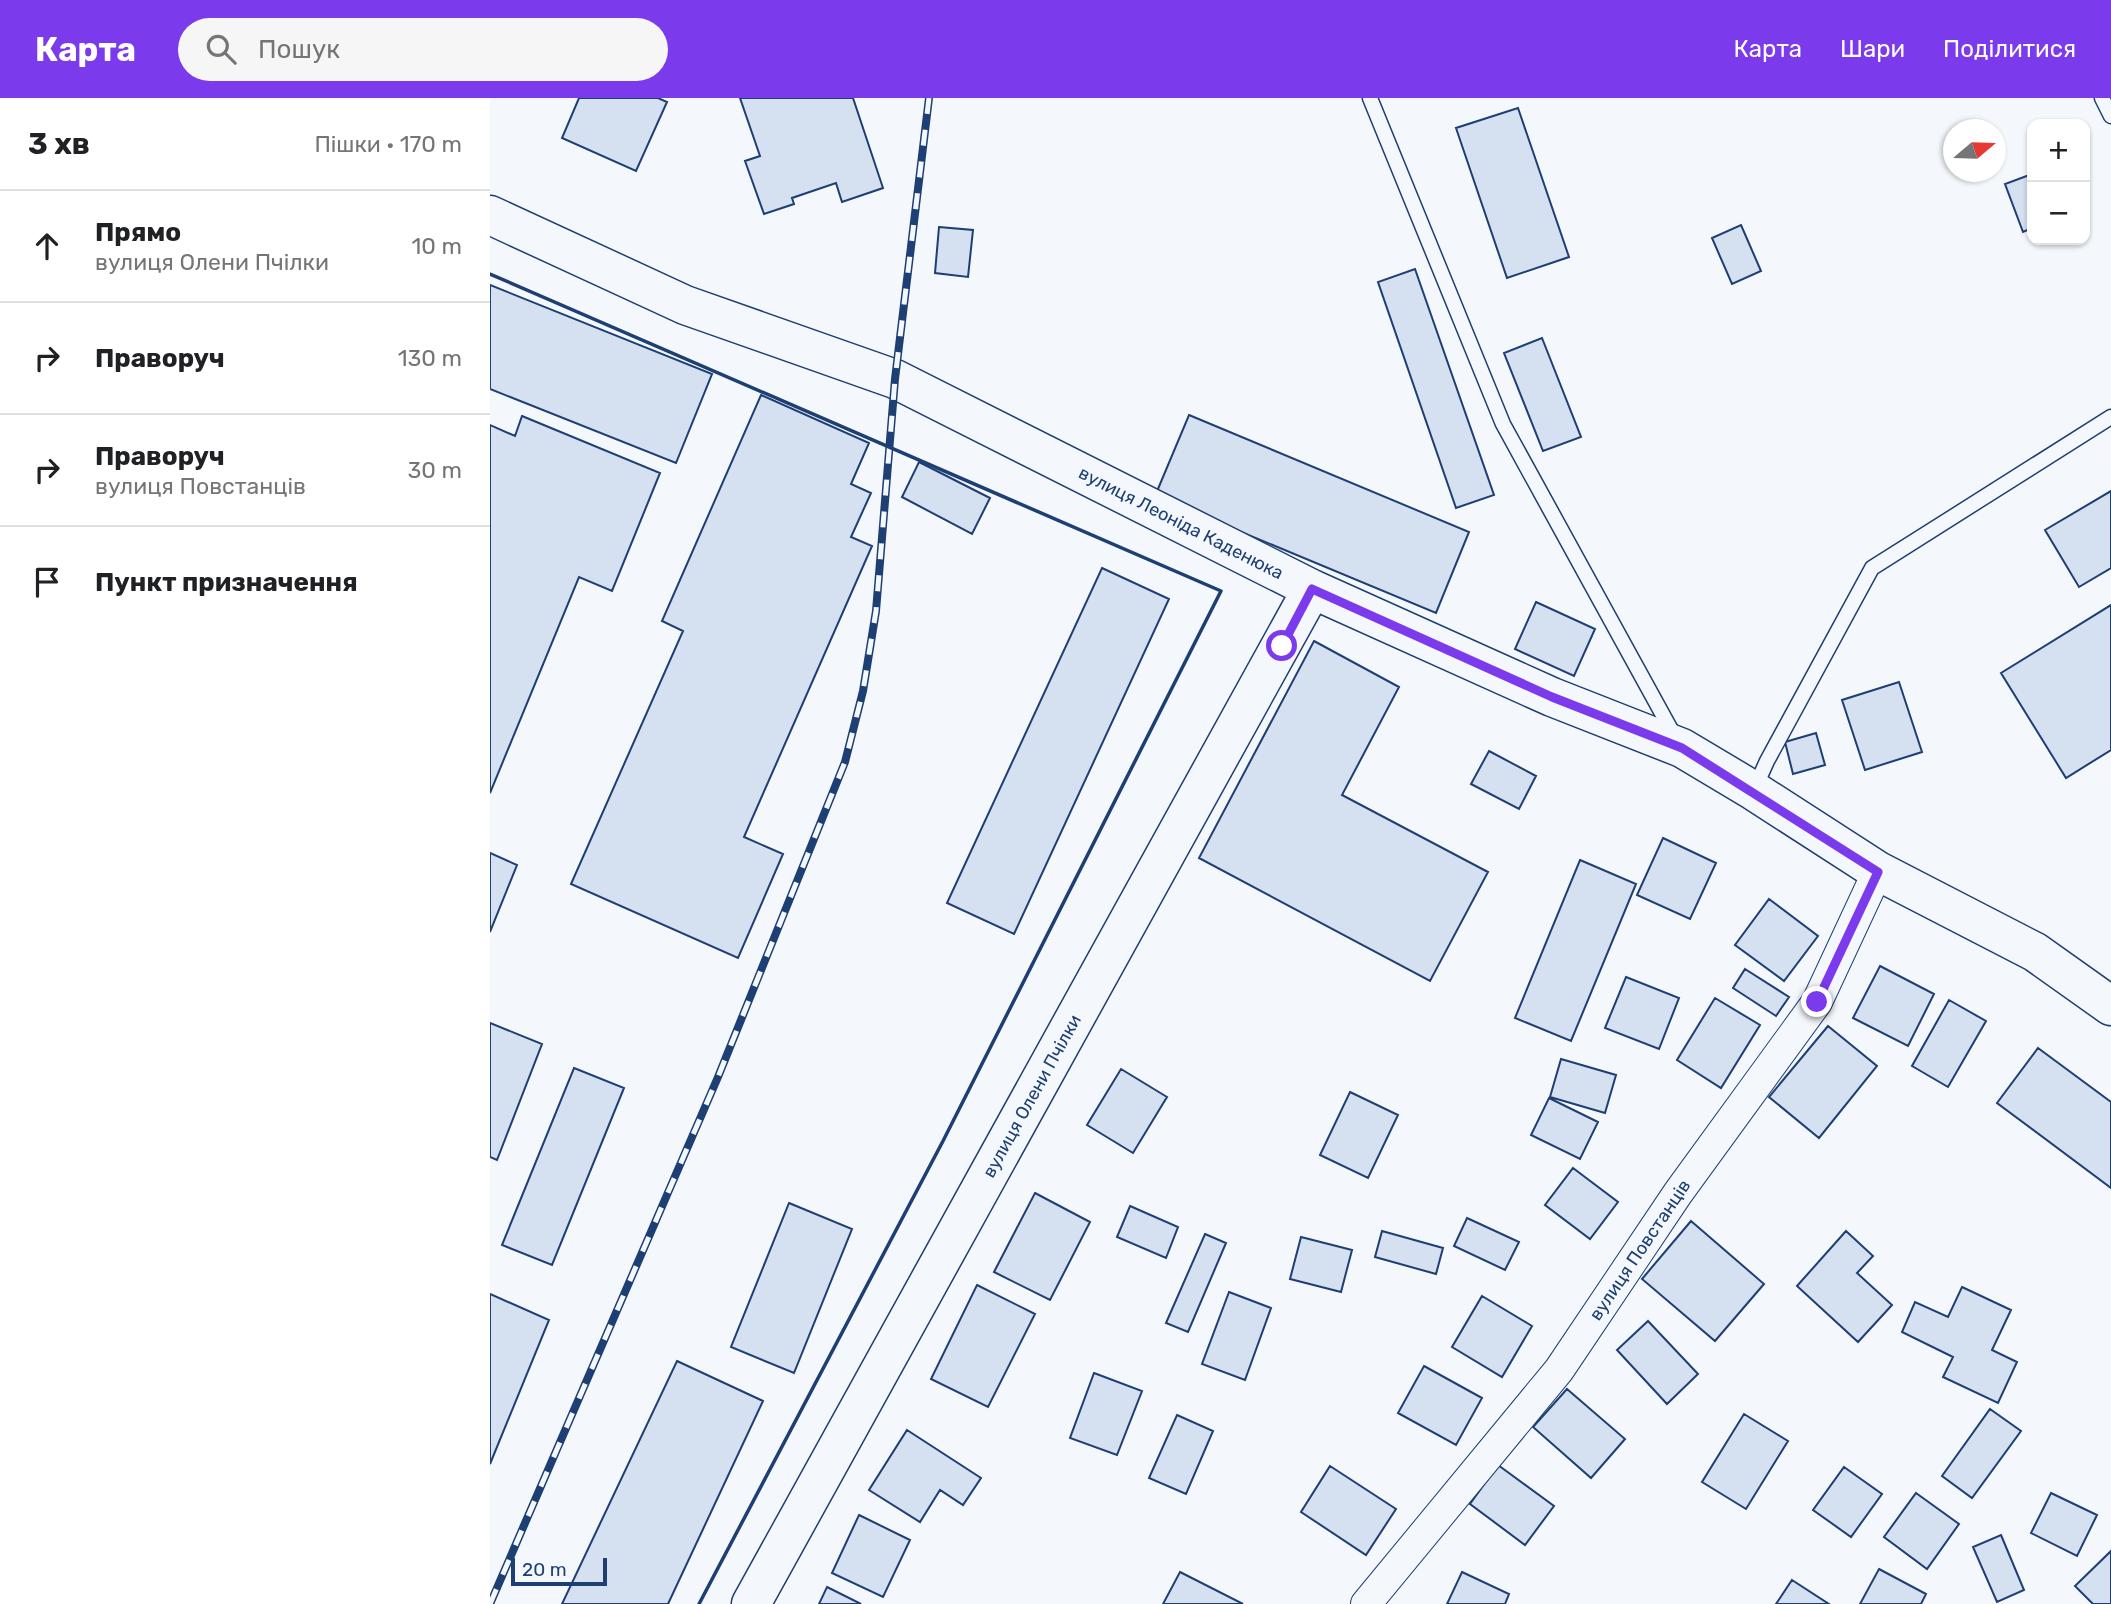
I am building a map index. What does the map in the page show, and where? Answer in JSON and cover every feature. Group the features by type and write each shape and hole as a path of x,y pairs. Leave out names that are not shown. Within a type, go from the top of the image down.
{"street":[{"name":"вулиця Леоніда Каденюка","path":"490,215 685,305 895,379 1312,589 1552,697 1682,748 1754,791 1878,872 2035,952 2111,1006"},
{"name":"вулиця Олени Пчілки","path":"751,1604 1312,589"},
{"name":"вулиця Повстанців","path":"1366,1604 1559,1370 1678,1193 1817,1002 1878,872"}],"lane":[{"path":"1370,98 1503,424 1682,748"},
{"path":"2102,98 2111,116"},
{"path":"1754,791 1766,761 1872,568 2111,417"}],"building":[{"path":"579,98 658,98 667,102 636,171 562,138"},
{"path":"740,98 853,98 883,188 842,202 836,183 792,198 794,204 764,214 745,161 760,156"},
{"path":"1518,108 1569,257 1507,278 1456,128"},
{"path":"2027,176 2027,230 2023,232 2005,184"},
{"path":"1741,225 1761,271 1732,284 1712,238"},
{"path":"939,227 973,230 968,277 935,273"},
{"path":"1415,269 1494,495 1456,508 1378,282"},
{"path":"490,285 712,374 676,463 490,389"},
{"path":"1542,338 1581,437 1543,451 1504,353"},
{"path":"761,395 869,443 851,484 871,493 851,537 872,546 744,837 783,854 738,958 571,884 683,631 662,621"},
{"path":"1189,415 1469,532 1436,613 1155,496"},
{"path":"522,416 660,473 612,591 579,577 490,793 490,425 515,436"},
{"path":"919,462 990,498 972,534 902,497"},
{"path":"2111,491 2111,568 2079,587 2045,530"},
{"path":"1102,568 1169,599 1014,934 947,903"},
{"path":"1536,602 1595,629 1574,676 1515,649"},
{"path":"2111,605 2111,750 2066,778 2001,673"},
{"path":"1314,641 1399,687 1342,795 1488,872 1430,981 1199,858"},
{"path":"1899,682 1922,752 1865,770 1842,700"},
{"path":"1816,733 1825,765 1793,774 1785,742"},
{"path":"1489,751 1536,776 1519,809 1471,784"},
{"path":"1663,838 1716,863 1690,919 1637,895"},
{"path":"490,853 517,865 490,932"},
{"path":"1580,860 1636,884 1571,1041 1515,1018"},
{"path":"1769,899 1818,936 1784,981 1735,945"},
{"path":"1880,966 1934,994 1908,1046 1853,1018"},
{"path":"1745,969 1789,997 1776,1016 1733,988"},
{"path":"1626,977 1679,998 1659,1049 1605,1028"},
{"path":"1715,998 1760,1025 1721,1088 1677,1060"},
{"path":"1949,1000 1986,1021 1948,1087 1912,1066"},
{"path":"490,1023 542,1044 497,1160 490,1157"},
{"path":"1828,1026 1877,1066 1819,1138 1769,1097"},
{"path":"2038,1048 2111,1102 2111,1188 1997,1103"},
{"path":"1561,1059 1616,1075 1605,1113 1550,1097"},
{"path":"574,1068 624,1088 552,1265 502,1245"},
{"path":"1121,1069 1167,1097 1133,1153 1087,1125"},
{"path":"1350,1092 1398,1115 1368,1178 1320,1155"},
{"path":"1549,1098 1598,1122 1580,1159 1531,1135"},
{"path":"1573,1168 1618,1202 1590,1239 1545,1205"},
{"path":"1035,1193 1090,1222 1050,1300 994,1272"},
{"path":"789,1203 852,1229 794,1373 731,1347"},
{"path":"1130,1206 1178,1227 1166,1258 1117,1237"},
{"path":"1467,1218 1519,1242 1505,1270 1454,1246"},
{"path":"1691,1221 1764,1284 1715,1341 1642,1279"},
{"path":"1382,1231 1443,1248 1436,1274 1375,1257"},
{"path":"1846,1231 1873,1256 1857,1273 1892,1305 1858,1342 1797,1286"},
{"path":"1205,1234 1226,1243 1188,1332 1166,1323"},
{"path":"1301,1237 1352,1250 1341,1292 1290,1279"},
{"path":"977,1285 1035,1314 988,1407 931,1379"},
{"path":"1962,1287 2011,1310 1992,1350 2017,1362 1998,1403 1943,1377 1953,1357 1902,1332 1915,1302 1948,1317"},
{"path":"1229,1292 1271,1308 1245,1380 1202,1364"},
{"path":"490,1294 549,1320 490,1464"},
{"path":"1482,1296 1532,1326 1502,1377 1452,1347"},
{"path":"1648,1321 1698,1374 1667,1404 1617,1350"},
{"path":"677,1361 763,1401 668,1604 562,1604"},
{"path":"1424,1366 1482,1398 1456,1445 1398,1413"},
{"path":"1094,1373 1142,1391 1117,1455 1070,1438"},
{"path":"1567,1389 1625,1439 1591,1478 1533,1427"},
{"path":"1990,1409 2021,1431 1972,1498 1942,1476"},
{"path":"1744,1414 1788,1441 1746,1509 1702,1482"},
{"path":"1177,1415 1213,1431 1186,1494 1149,1478"},
{"path":"907,1430 981,1478 963,1505 940,1490 920,1522 869,1490"},
{"path":"1498,1465 1554,1506 1525,1545 1470,1504"},
{"path":"1330,1466 1396,1509 1366,1555 1301,1512"},
{"path":"1844,1467 1882,1494 1851,1537 1813,1510"},
{"path":"1916,1493 1959,1524 1927,1569 1884,1537"},
{"path":"2051,1493 2097,1515 2077,1556 2031,1533"},
{"path":"859,1515 910,1540 883,1597 832,1573"},
{"path":"2001,1535 2024,1590 1997,1602 1973,1547"},
{"path":"2111,1551 2111,1604 2093,1604 2075,1586"},
{"path":"1879,1569 1926,1594 1921,1604 1860,1604"},
{"path":"1180,1572 1243,1604 1163,1604"},
{"path":"1462,1572 1509,1594 1505,1604 1447,1604"},
{"path":"1792,1580 1829,1604 1776,1604"},
{"path":"827,1587 861,1604 819,1604"}],"railway":[{"path":"490,1604 718,1077 845,762 863,691 876,611 895,379 929,98"}],"wall":[{"path":"490,274 1221,591 943,1141 699,1604"}],"route":[{"path":"1282,646 1312,589 1552,697 1682,748 1754,791 1878,872 1817,1002"}]}
